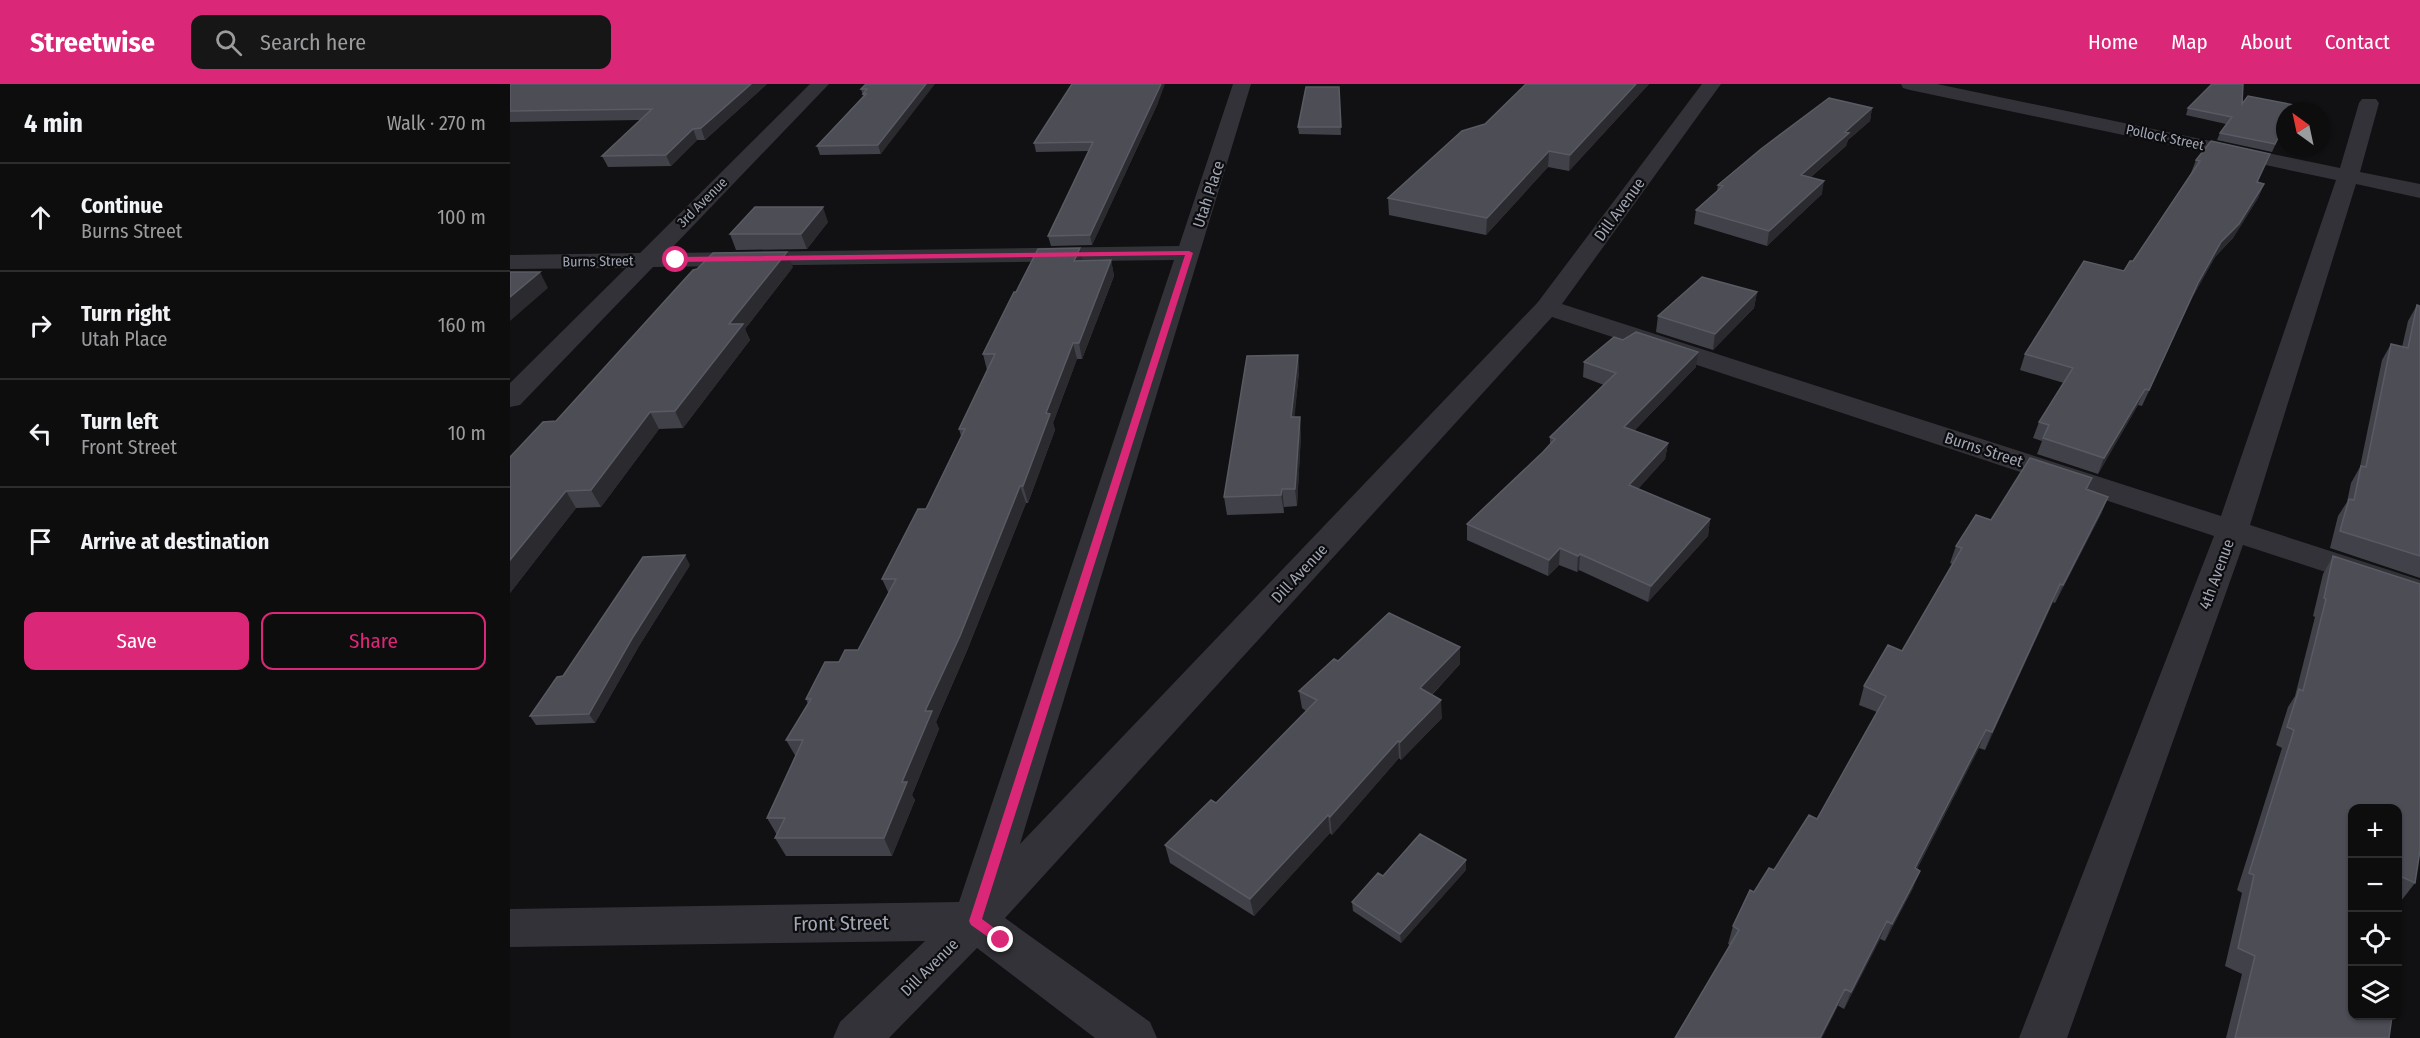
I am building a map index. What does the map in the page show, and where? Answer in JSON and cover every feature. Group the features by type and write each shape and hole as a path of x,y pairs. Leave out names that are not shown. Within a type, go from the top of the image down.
{"street":[{"name":"3rd Avenue","path":"510,399 644,260 820,84"},
{"name":"Utah Place","path":"975,921 1242,84"},
{"name":"Dill Avenue","path":"857,1038 975,921 1547,307 1712,84"},
{"name":"Pollock Street","path":"1910,84 2420,191"},
{"name":"4th Avenue","path":"2043,1038 2232,530 2348,176 2369,103"},
{"name":"Burns Street","path":"510,262 1189,253"},
{"name":"Burns Street","path":"1547,307 2420,592"},
{"name":"Front Street","path":"510,928 975,921"},
{"path":"975,921 1133,1038"}],"building":[{"path":"510,84 751,84 701,128 693,129 666,155 602,156 652,109 510,111"},
{"path":"866,84 926,84 878,145 817,146 866,94 863,94 867,89 861,89"},
{"path":"1072,84 1161,84 1090,235 1048,236 1093,142 1034,143"},
{"path":"1526,84 1636,84 1570,155 1549,151 1487,218 1388,198 1462,131 1485,124"},
{"path":"2212,84 2243,84 2242,104 2248,96 2279,102 2276,102 2276,142 2275,144 2220,133 2232,117 2188,108"},
{"path":"1306,87 1339,87 1341,127 1298,127"},
{"path":"1829,98 1872,108 1845,132 1849,133 1801,175 1824,181 1769,231 1696,210 1723,186 1718,185 1761,149"},
{"path":"2211,141 2270,154 2257,182 2264,184 2239,224 2221,242 2198,283 2149,390 2145,389 2104,458 2043,438 2049,425 2039,422 2073,368 2025,354 2084,261 2124,271 2130,261 2133,261 2200,161 2196,160"},
{"path":"755,207 823,207 801,234 730,234"},
{"path":"1080,248 1074,261 1111,260 1079,343 1073,343 1046,413 1050,414 1023,486 1020,486 960,636 925,711 932,711 902,782 907,782 884,838 775,838 785,818 767,818 803,740 786,740 811,699 806,699 825,662 839,662 845,650 858,650 896,579 882,579 918,509 926,509 965,429 959,429 995,354 983,354 1014,292 1038,249"},
{"path":"787,252 729,324 743,324 675,411 650,412 591,490 566,491 510,560 510,457 543,422 556,421 693,270 697,269 713,253"},
{"path":"510,272 540,272 510,297"},
{"path":"1702,277 1757,292 1715,334 1658,316"},
{"path":"2417,305 2420,306 2420,556 2340,531 2349,499 2354,500 2361,466 2366,467 2391,344 2408,348"},
{"path":"1636,332 1698,352 1624,427 1668,443 1629,485 1710,519 1651,586 1580,554 1578,556 1560,548 1549,560 1467,524 1543,452 1555,439 1550,437 1616,373 1584,362 1614,337 1623,340"},
{"path":"1298,355 1291,417 1300,417 1295,489 1282,489 1281,495 1224,497 1247,356"},
{"path":"2030,458 2092,478 2086,489 2108,497 2063,585 2060,584 1992,732 1986,730 1915,868 1920,871 1892,924 1887,921 1851,992 1845,989 1820,1038 1675,1038 1739,930 1733,926 1750,890 1754,892 1769,868 1774,870 1809,815 1817,819 1886,696 1864,686 1888,645 1902,651 1962,548 1956,546 1976,515 1991,520"},
{"path":"685,555 633,637 589,714 530,716 557,677 563,676 643,557"},
{"path":"2333,556 2420,584 2420,850 2415,883 2402,877 2402,804 2348,804 2348,1020 2391,1020 2389,1038 2235,1038 2255,956 2238,948 2254,875 2249,873 2294,730 2287,727 2299,689 2303,691 2326,599 2324,598"},
{"path":"1389,613 1460,647 1420,688 1441,700 1400,742 1398,741 1330,817 1328,815 1250,899 1165,845 1211,800 1216,803 1317,700 1299,691 1334,659 1338,661"},
{"path":"1420,834 1466,860 1400,934 1352,902 1378,873 1383,876"}],"route":[{"path":"676,260 1189,253 975,921 1001,940"}]}
